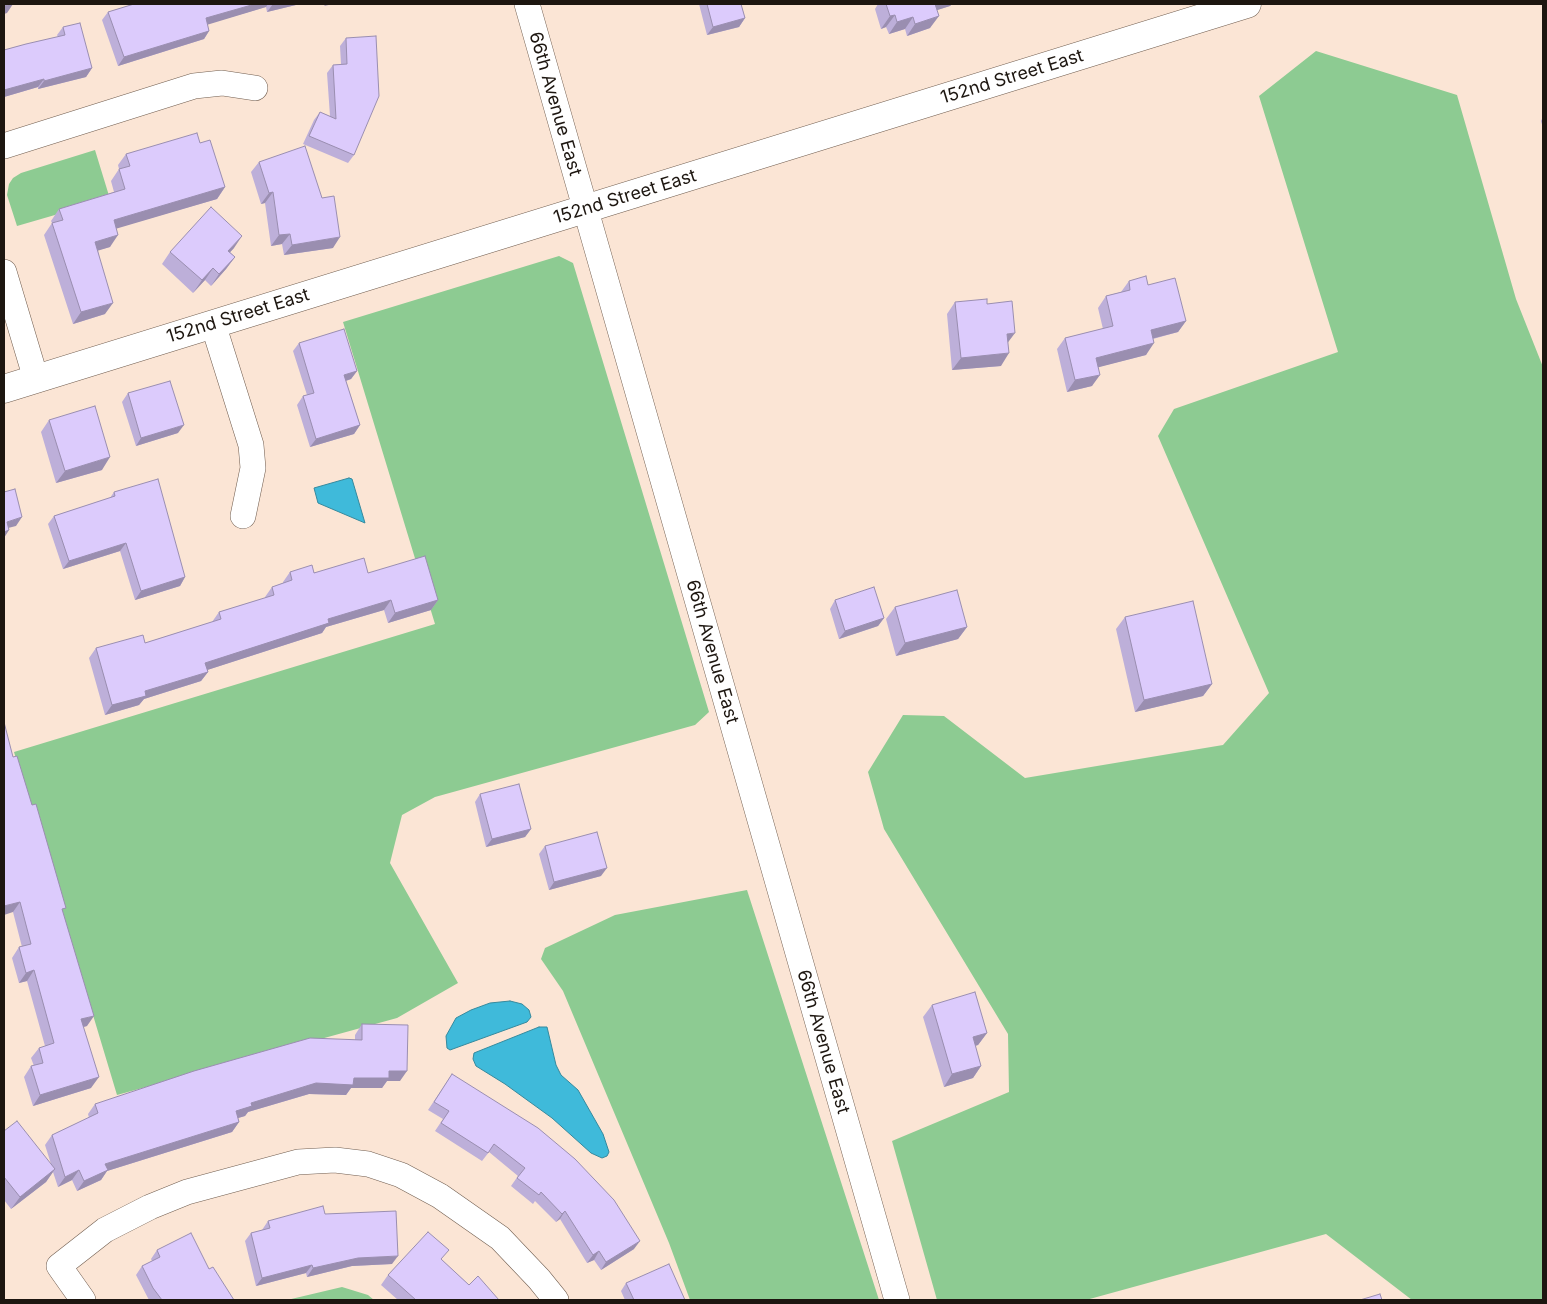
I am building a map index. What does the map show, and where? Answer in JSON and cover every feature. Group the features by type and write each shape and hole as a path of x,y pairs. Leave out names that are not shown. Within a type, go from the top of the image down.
{"street":[{"name":"66th Avenue East","path":"526,4 897,1300"},
{"name":"152nd Street East","path":"4,389 1246,4"},
{"path":"4,146 194,86 222,83 254,88"},
{"path":"4,272 36,379"},
{"path":"213,324 251,445 253,468 243,516"},
{"path":"83,1300 59,1266 106,1230 150,1207 187,1192 298,1162 335,1160 368,1164 401,1175 440,1196 500,1238 556,1300"}],"green space":[{"path":"1316,51 1457,95 1516,299 1543,367 1543,1300 1412,1300 1326,1234 1086,1300 937,1300 892,1141 1009,1092 1008,1034 884,829 868,772 903,715 944,716 1025,778 1223,745 1269,693 1158,436 1174,409 1338,352 1259,96"},
{"path":"95,150 110,199 17,226 7,195 9,184 13,178 21,173"},
{"path":"559,256 573,263 709,712 695,725 435,797 402,815 390,863 458,983 397,1018 117,1095 14,752 435,624 343,322"},
{"path":"747,890 879,1300 690,1300 669,1243 563,991 541,959 545,948 615,915"},
{"path":"342,1287 368,1295 374,1300 287,1300"}],"water":[{"path":"349,478 352,479 365,523 318,503 314,488"},
{"path":"510,1001 522,1004 529,1010 531,1017 527,1022 450,1050 447,1048 446,1036 456,1018 490,1003"},
{"path":"539,1027 547,1027 556,1065 561,1075 578,1090 603,1134 609,1152 607,1156 602,1158 591,1153 552,1118 505,1084 476,1066 473,1059 474,1053"}],"building":[{"path":"134,4 255,4 206,18 209,31 124,57 108,12"},
{"path":"707,4 741,4 745,18 713,27"},
{"path":"886,4 935,4 939,16 915,24 913,17 897,22 895,15 890,16"},
{"path":"80,23 92,68 4,90 4,50 65,35 63,27"},
{"path":"376,36 379,96 354,155 309,136 320,112 336,119 333,65 347,64 346,38"},
{"path":"197,133 200,143 210,140 225,187 114,220 118,235 95,242 113,303 81,312 52,223 63,220 59,209 125,189 119,169 130,166 126,154"},
{"path":"305,146 322,198 334,196 340,237 292,245 290,234 279,235 273,192 269,193 259,162"},
{"path":"211,207 242,236 228,251 235,257 219,274 213,268 202,280 170,252"},
{"path":"1146,276 1148,285 1175,278 1186,321 1151,330 1154,343 1096,358 1100,375 1075,380 1065,338 1113,326 1106,296 1130,290 1129,281"},
{"path":"987,299 987,304 1012,301 1015,333 1007,334 1009,353 961,358 955,302"},
{"path":"344,329 357,371 344,375 360,425 316,439 303,396 314,393 299,343"},
{"path":"170,381 184,425 141,438 128,393"},
{"path":"95,406 110,457 65,471 49,420"},
{"path":"158,479 185,577 141,591 126,543 69,561 54,516 115,496 114,492"},
{"path":"15,489 22,517 7,522 9,530 4,532 4,492"},
{"path":"425,556 438,600 395,613 391,600 328,619 329,623 205,663 208,672 145,691 146,696 112,705 96,648 143,635 145,643 221,619 219,612 274,595 272,587 292,580 290,572 312,565 314,573 364,558 368,573"},
{"path":"874,587 884,618 845,631 835,600"},
{"path":"957,590 967,627 905,643 895,607"},
{"path":"1193,601 1212,684 1144,700 1125,617"},
{"path":"4,722 13,757 17,756 32,805 36,804 66,908 62,909 94,1016 81,1019 99,1077 40,1095 31,1066 43,1063 39,1048 54,1043 34,970 26,973 19,947 31,944 20,902 4,906"},
{"path":"519,784 531,829 492,839 480,794"},
{"path":"597,832 607,868 554,882 545,846"},
{"path":"975,992 987,1033 973,1037 981,1066 952,1074 932,1005"},
{"path":"362,1024 408,1025 407,1071 389,1071 389,1078 354,1078 353,1085 316,1083 251,1103 252,1106 236,1111 239,1122 105,1164 108,1170 84,1181 79,1170 65,1177 52,1135 98,1113 95,1104 194,1071 310,1038 362,1040"},
{"path":"452,1074 538,1128 575,1159 614,1200 640,1241 606,1262 599,1251 593,1255 565,1211 562,1214 541,1192 539,1195 517,1178 525,1168 494,1144 488,1153 441,1123 449,1111 434,1102"},
{"path":"17,1121 55,1169 20,1197 4,1177 4,1131"},
{"path":"323,1206 325,1214 396,1211 398,1256 358,1258 313,1268 312,1265 262,1278 251,1233 270,1228 268,1221"},
{"path":"428,1232 449,1250 441,1259 469,1285 478,1276 499,1300 416,1300 388,1275"},
{"path":"191,1233 209,1269 213,1267 234,1300 162,1300 153,1288 142,1266 160,1257 157,1250"},
{"path":"669,1264 685,1300 634,1300 626,1283"},
{"path":"1380,1294 1382,1300 1360,1300"}]}
